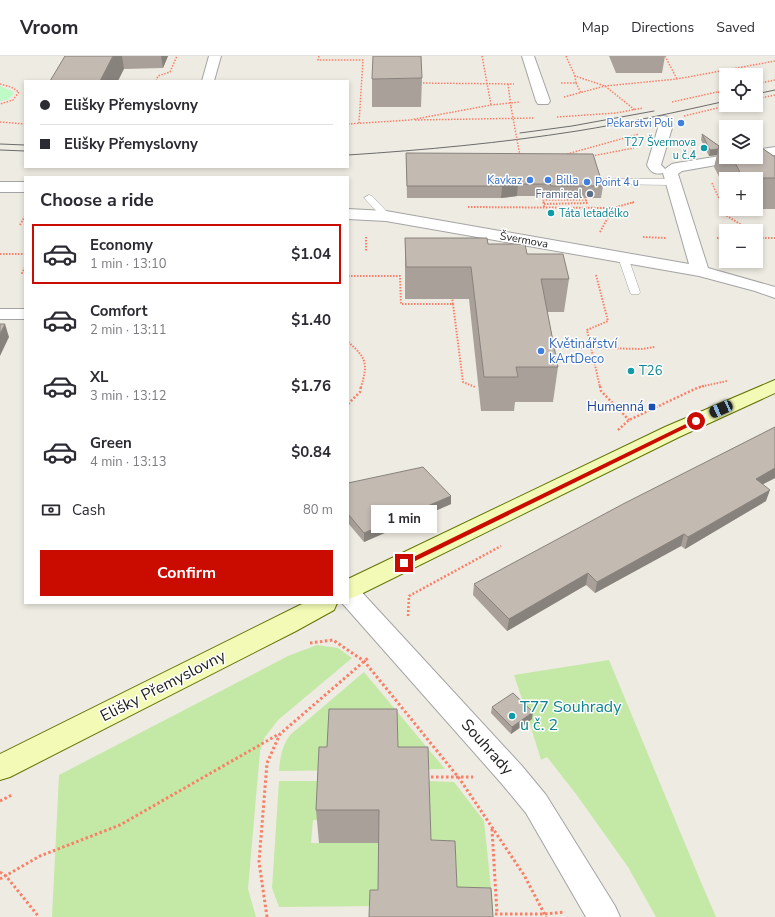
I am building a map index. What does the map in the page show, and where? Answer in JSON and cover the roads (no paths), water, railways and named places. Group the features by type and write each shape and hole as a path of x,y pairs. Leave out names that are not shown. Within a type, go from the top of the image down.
{"street":[{"path":"208,80 215,56"},
{"path":"528,56 543,101"},
{"path":"658,170 654,165 665,128 662,120"},
{"path":"763,153 775,151"},
{"path":"700,271 670,173 677,167 719,160"},
{"path":"0,187 24,187"},
{"name":"Švermova","path":"349,214 386,216 700,271 761,287 775,293"},
{"path":"0,314 24,314"},
{"path":"349,590 672,432 775,386"},
{"name":"Souhrady","path":"349,595 512,775 536,804 604,917"},
{"name":"Elišky Přemyslovny","path":"0,768 323,604"}],"lane":[{"path":"603,182 672,182"},
{"path":"369,198 386,216"},
{"path":"623,257 634,292"}],"tram line":[{"path":"763,93 775,90"},
{"path":"349,155 463,146 520,139 596,128 719,103"},
{"path":"520,133 572,126 654,111"},
{"path":"0,144 24,145"},
{"path":"0,150 24,151"}],"place":[{"name":"Pekarstvi Poli","path":"681,123"},
{"name":"T27 Švermova u č.4","path":"704,148"},
{"name":"Kavkaz","path":"530,180"},
{"name":"Billa","path":"548,180"},
{"name":"Point 4 u","path":"587,182"},
{"name":"Framireal","path":"590,194"},
{"name":"Táta letadélko","path":"551,213"},
{"name":"Květinářství kArtDeco","path":"541,351"},
{"name":"T26","path":"631,371"},
{"name":"Humenná","path":"652,407"},
{"name":"T77 Souhrady u č. 2","path":"512,716"}]}
